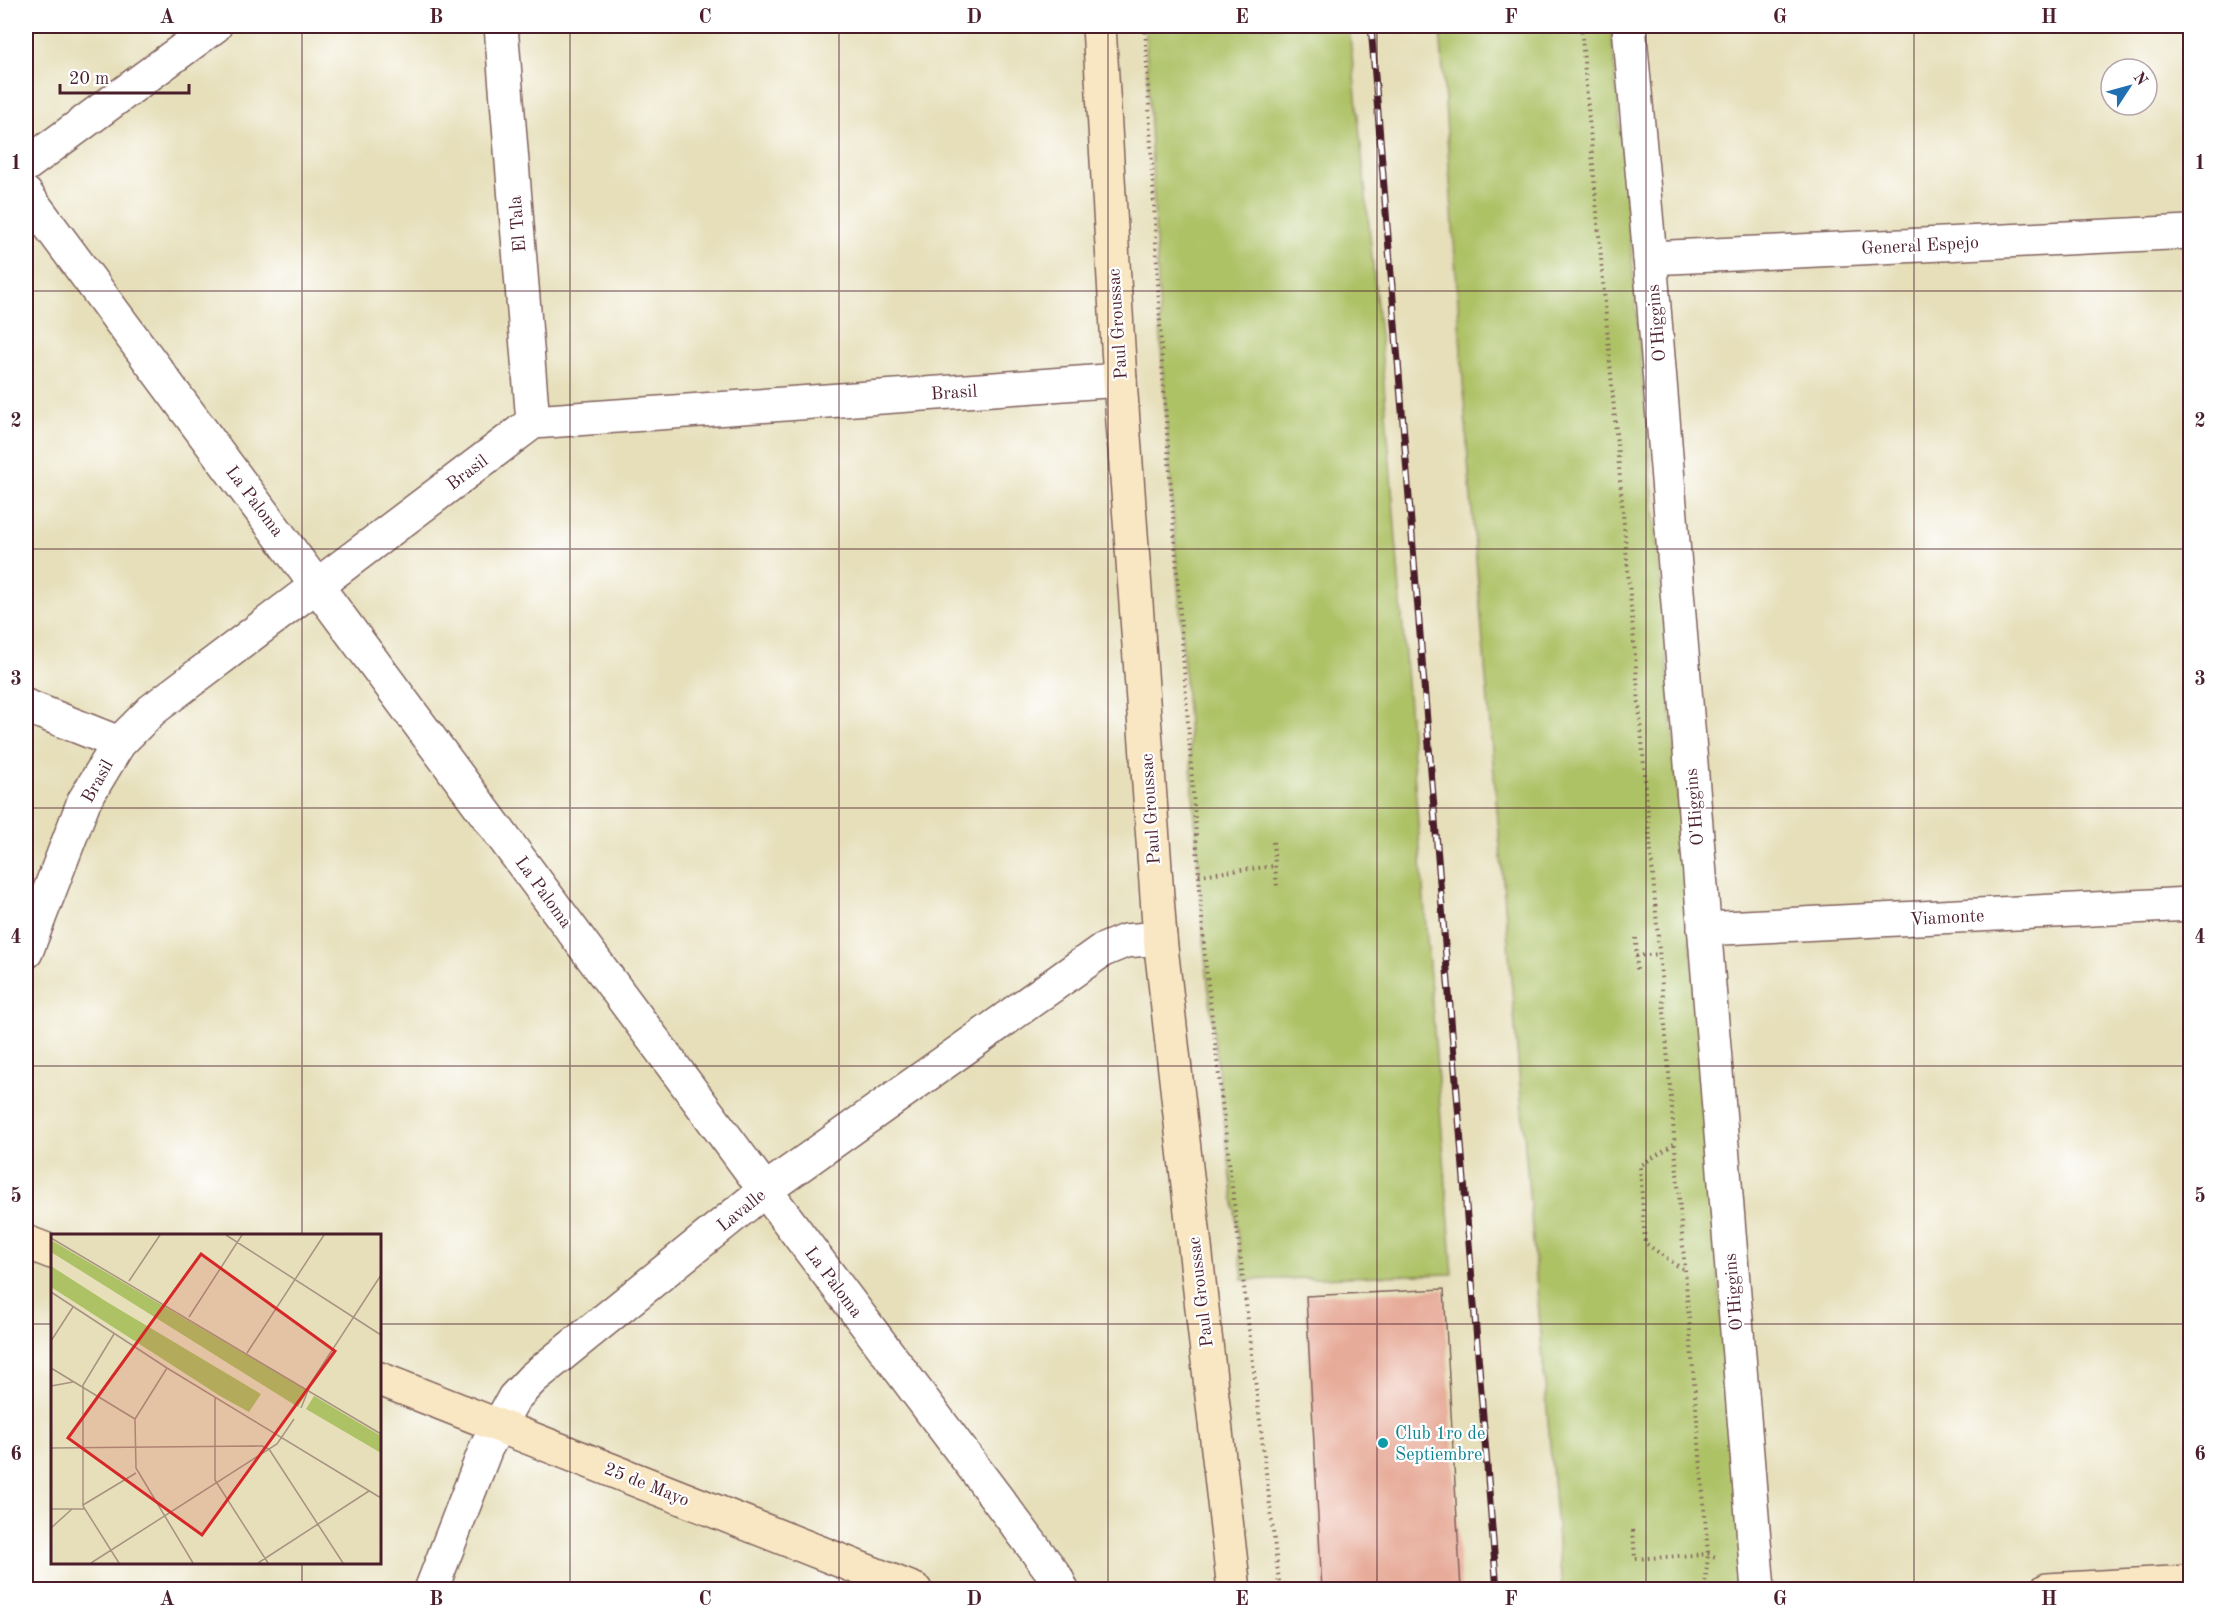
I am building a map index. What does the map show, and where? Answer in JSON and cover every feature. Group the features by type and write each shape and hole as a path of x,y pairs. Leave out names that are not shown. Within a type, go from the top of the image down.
{"street":[{"path":"26,165 215,26"},
{"name":"El Tala","path":"501,26 533,422"},
{"name":"Paul Groussac","path":"1098,26 1120,380 1160,939 1234,1590"},
{"name":"O'Higgins","path":"1629,26 1650,258 1757,1581"},
{"name":"La Paloma","path":"26,194 765,1190 1056,1577 1062,1590"},
{"name":"General Espejo","path":"1650,258 2190,232"},
{"name":"Brasil","path":"26,952 84,801 119,743 152,710 533,422 1120,380"},
{"path":"26,706 119,743"},
{"name":"Viamonte","path":"1704,929 2190,904"},
{"name":"Lavalle","path":"431,1590 486,1448 514,1398 533,1378 765,1190 1101,951 1125,941 1160,939"},
{"path":"26,1242 51,1252"},
{"name":"25 de Mayo","path":"381,1379 915,1590"},
{"path":"2047,1590 2190,1581"}],"path":[{"path":"1145,26 1162,363 1205,959 1280,1590"},
{"path":"1581,26 1707,1554 1705,1590"},
{"path":"1273,842 1277,888"},
{"path":"1199,875 1275,866"},
{"path":"1636,938 1637,972"},
{"path":"1636,956 1659,954"},
{"path":"1674,1144 1640,1166 1645,1243 1684,1271"},
{"path":"1633,1530 1635,1559 1707,1554 1757,1581"}],"green space":[{"path":"1145,26 1349,26 1381,346 1453,1274 1243,1280 1205,959 1162,363"},
{"path":"1440,26 1611,26 1745,1589 1562,1589 1469,475"}],"building":[{"name":"Club 1ro de Septiembre","path":"1444,1289 1461,1590 1322,1590 1306,1296"}],"railway":[{"path":"1371,26 1497,1590"}],"place":[{"name":"Club 1ro de Septiembre","path":"1383,1443"}]}
